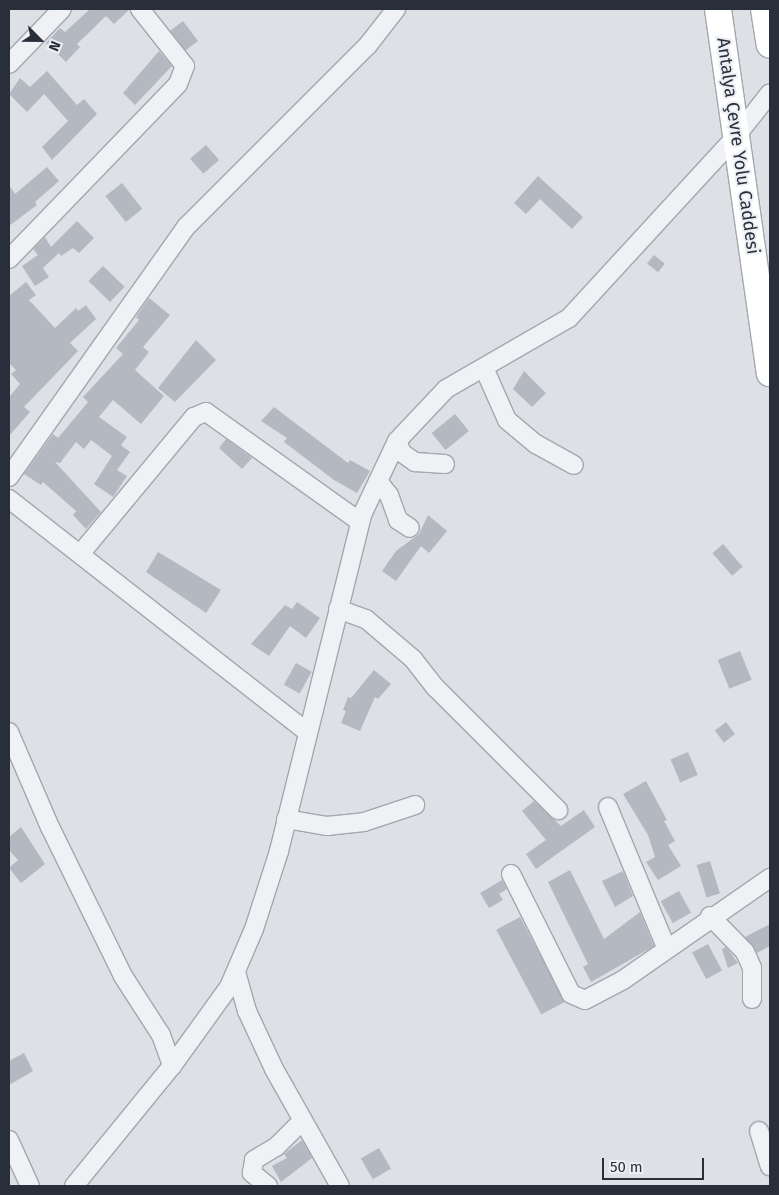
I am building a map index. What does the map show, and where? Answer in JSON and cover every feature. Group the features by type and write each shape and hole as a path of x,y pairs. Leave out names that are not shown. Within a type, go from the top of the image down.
{"highway":[{"name":"Antalya Çevre Yolu Caddesi","path":"718,9 770,373"},
{"path":"764,9 770,45"}],"street":[{"path":"9,64 62,9"},
{"path":"9,259 178,84 185,66 140,9"},
{"path":"9,477 186,226 368,45 396,9"},
{"path":"74,1186 172,1066 230,987 257,920 286,819 360,522 397,442 446,388 569,318 737,135 770,93"},
{"path":"484,368 507,420 536,444 574,465"},
{"path":"81,554 194,417 206,412 360,522"},
{"path":"397,442 402,453 415,462 445,464"},
{"path":"378,481 389,495 398,520 410,528"},
{"path":"9,499 307,732"},
{"path":"338,609 366,619 413,659 436,688 558,810"},
{"path":"9,732 54,836 123,976 162,1035 172,1066"},
{"path":"286,819 327,826 364,822 414,805"},
{"path":"608,807 666,947"},
{"path":"511,874 571,994 585,1000 623,980 710,916 770,878"},
{"path":"710,916 745,952 752,968 752,999"},
{"path":"236,972 248,1011 302,1121 340,1186"},
{"path":"268,1186 252,1173 254,1160 276,1147 302,1121"},
{"path":"759,1131 770,1166"},
{"path":"9,1140 30,1186"}],"building":[{"path":"90,9 130,9 114,24 106,16 77,44 80,47 66,62 46,43 60,28 65,32"},
{"path":"183,21 198,41 185,51 170,31"},
{"path":"159,51 172,66 135,105 123,93"},
{"path":"47,71 77,105 84,99 97,114 52,160 42,147 68,121 44,94 27,112 9,94 20,78 30,87"},
{"path":"206,145 219,160 203,174 190,159"},
{"path":"47,167 59,181 35,202 37,205 9,226 9,185 15,194"},
{"path":"538,176 583,217 572,229 540,199 526,214 514,203"},
{"path":"122,183 142,209 126,222 105,196"},
{"path":"77,221 94,238 79,253 73,248 61,256 59,253 43,268 49,277 35,286 22,266 38,255 33,249 45,237 51,247"},
{"path":"654,255 665,264 658,272 647,264"},
{"path":"103,266 125,287 110,302 88,281"},
{"path":"26,282 36,295 29,300 55,328 76,308 78,311 86,305 96,319 70,343 78,351 24,407 30,412 9,436 9,397 20,384 11,374 16,370 9,363 9,296"},
{"path":"149,298 170,315 143,347 149,352 135,370 164,396 141,424 113,400 99,417 127,437 121,445 130,452 117,470 127,476 113,497 94,484 112,456 91,440 84,449 76,442 60,463 55,462 101,512 86,529 73,515 76,511 43,482 41,485 24,474 53,434 58,438 88,402 83,397 123,354 116,348 139,320 136,317"},
{"path":"196,340 216,360 175,402 158,388"},
{"path":"524,371 546,393 532,407 513,389"},
{"path":"274,407 348,463 350,460 370,471 357,493 334,480 284,442 287,438 261,421"},
{"path":"455,414 469,431 446,450 432,433"},
{"path":"226,439 252,458 242,469 219,448"},
{"path":"428,515 447,531 429,553 421,546 396,581 382,571 396,551 419,534"},
{"path":"723,544 743,567 732,576 712,553"},
{"path":"158,552 221,590 206,613 146,572"},
{"path":"297,602 320,618 306,638 290,626 269,656 251,644 285,605 292,609"},
{"path":"740,651 752,680 729,689 718,660"},
{"path":"296,663 312,672 300,694 284,685"},
{"path":"374,670 391,684 378,699 375,697 360,731 341,723 346,711 343,710 348,697 351,698"},
{"path":"726,722 735,734 724,742 715,730"},
{"path":"688,752 698,775 680,782 671,759"},
{"path":"646,781 667,820 664,821 675,841 668,845 681,866 658,880 646,862 655,857 648,835 623,794"},
{"path":"534,801 561,826 584,810 595,827 536,869 526,854 546,840 522,811"},
{"path":"21,827 45,864 21,883 9,868 18,860 9,850 9,837"},
{"path":"710,861 720,894 707,898 697,865"},
{"path":"570,870 604,939 640,912 654,946 591,982 583,967 588,964 548,882"},
{"path":"623,871 633,896 615,907 602,881"},
{"path":"502,880 507,889 499,894 503,900 489,908 480,893"},
{"path":"679,891 691,913 673,923 661,901"},
{"path":"520,917 565,1002 541,1014 496,930"},
{"path":"770,924 770,946 757,953 745,937"},
{"path":"708,944 722,970 706,979 692,952"},
{"path":"726,947 738,963 728,968 722,949"},
{"path":"24,1053 33,1071 9,1085 9,1061"},
{"path":"302,1140 312,1158 281,1182 272,1166 287,1158 284,1154"},
{"path":"379,1148 391,1169 373,1179 361,1158"}]}
